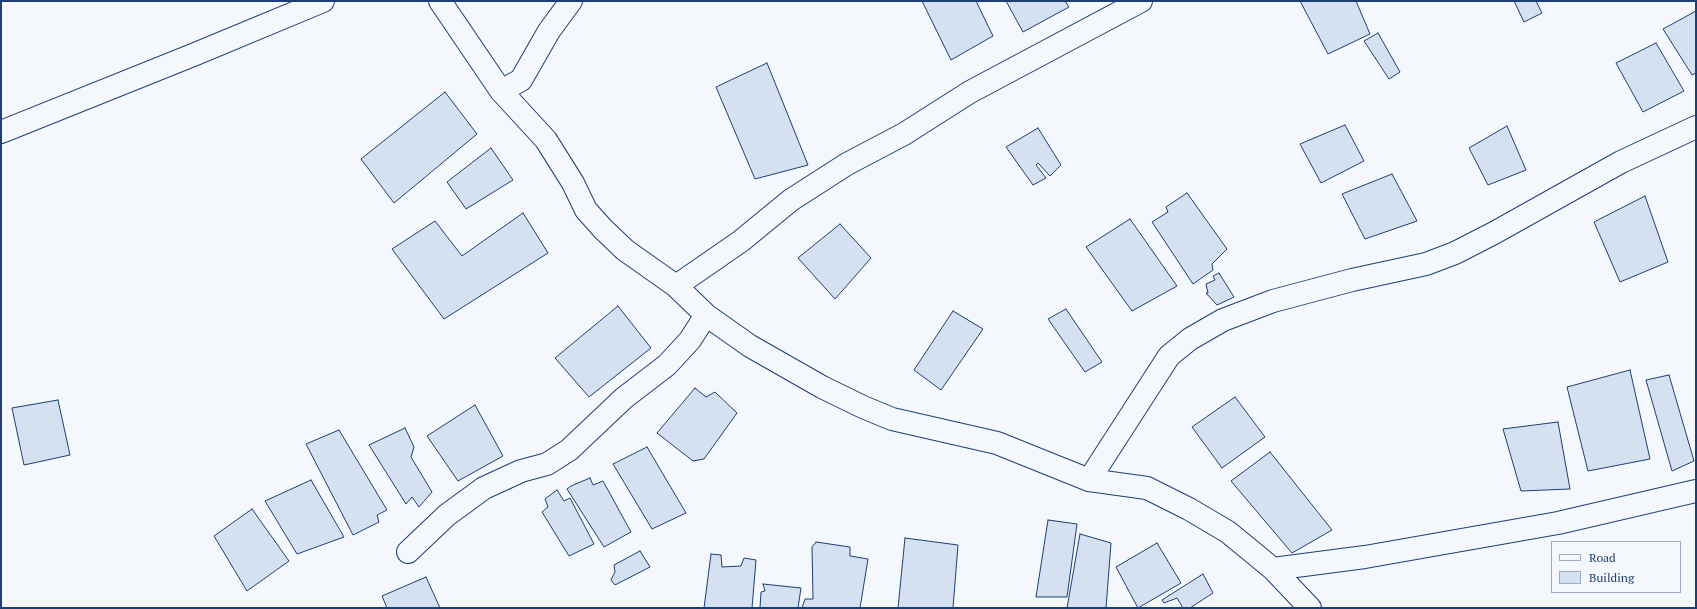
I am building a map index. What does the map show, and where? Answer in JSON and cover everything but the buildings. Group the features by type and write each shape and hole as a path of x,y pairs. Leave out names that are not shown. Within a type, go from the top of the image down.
{"main road":[{"path":"1,132 135,79 323,1"},
{"path":"440,1 501,91 546,140 573,182 586,210 603,229 625,250 676,286 706,315 750,346 822,387 892,419 997,443 1089,480 1147,488 1189,509 1228,532 1273,569 1310,608"},
{"path":"501,91 521,80 549,31 571,1"},
{"path":"676,286 741,241 791,200 847,164 904,134 970,92 1141,1"},
{"path":"1089,480 1169,356 1190,339 1223,320 1273,301 1352,280 1426,264 1456,253 1622,162 1696,127"},
{"path":"408,552 447,515 484,488 521,471 547,464 568,450 624,398 667,365 690,340 706,315"},
{"path":"1273,569 1365,557 1558,523 1696,491"}]}
